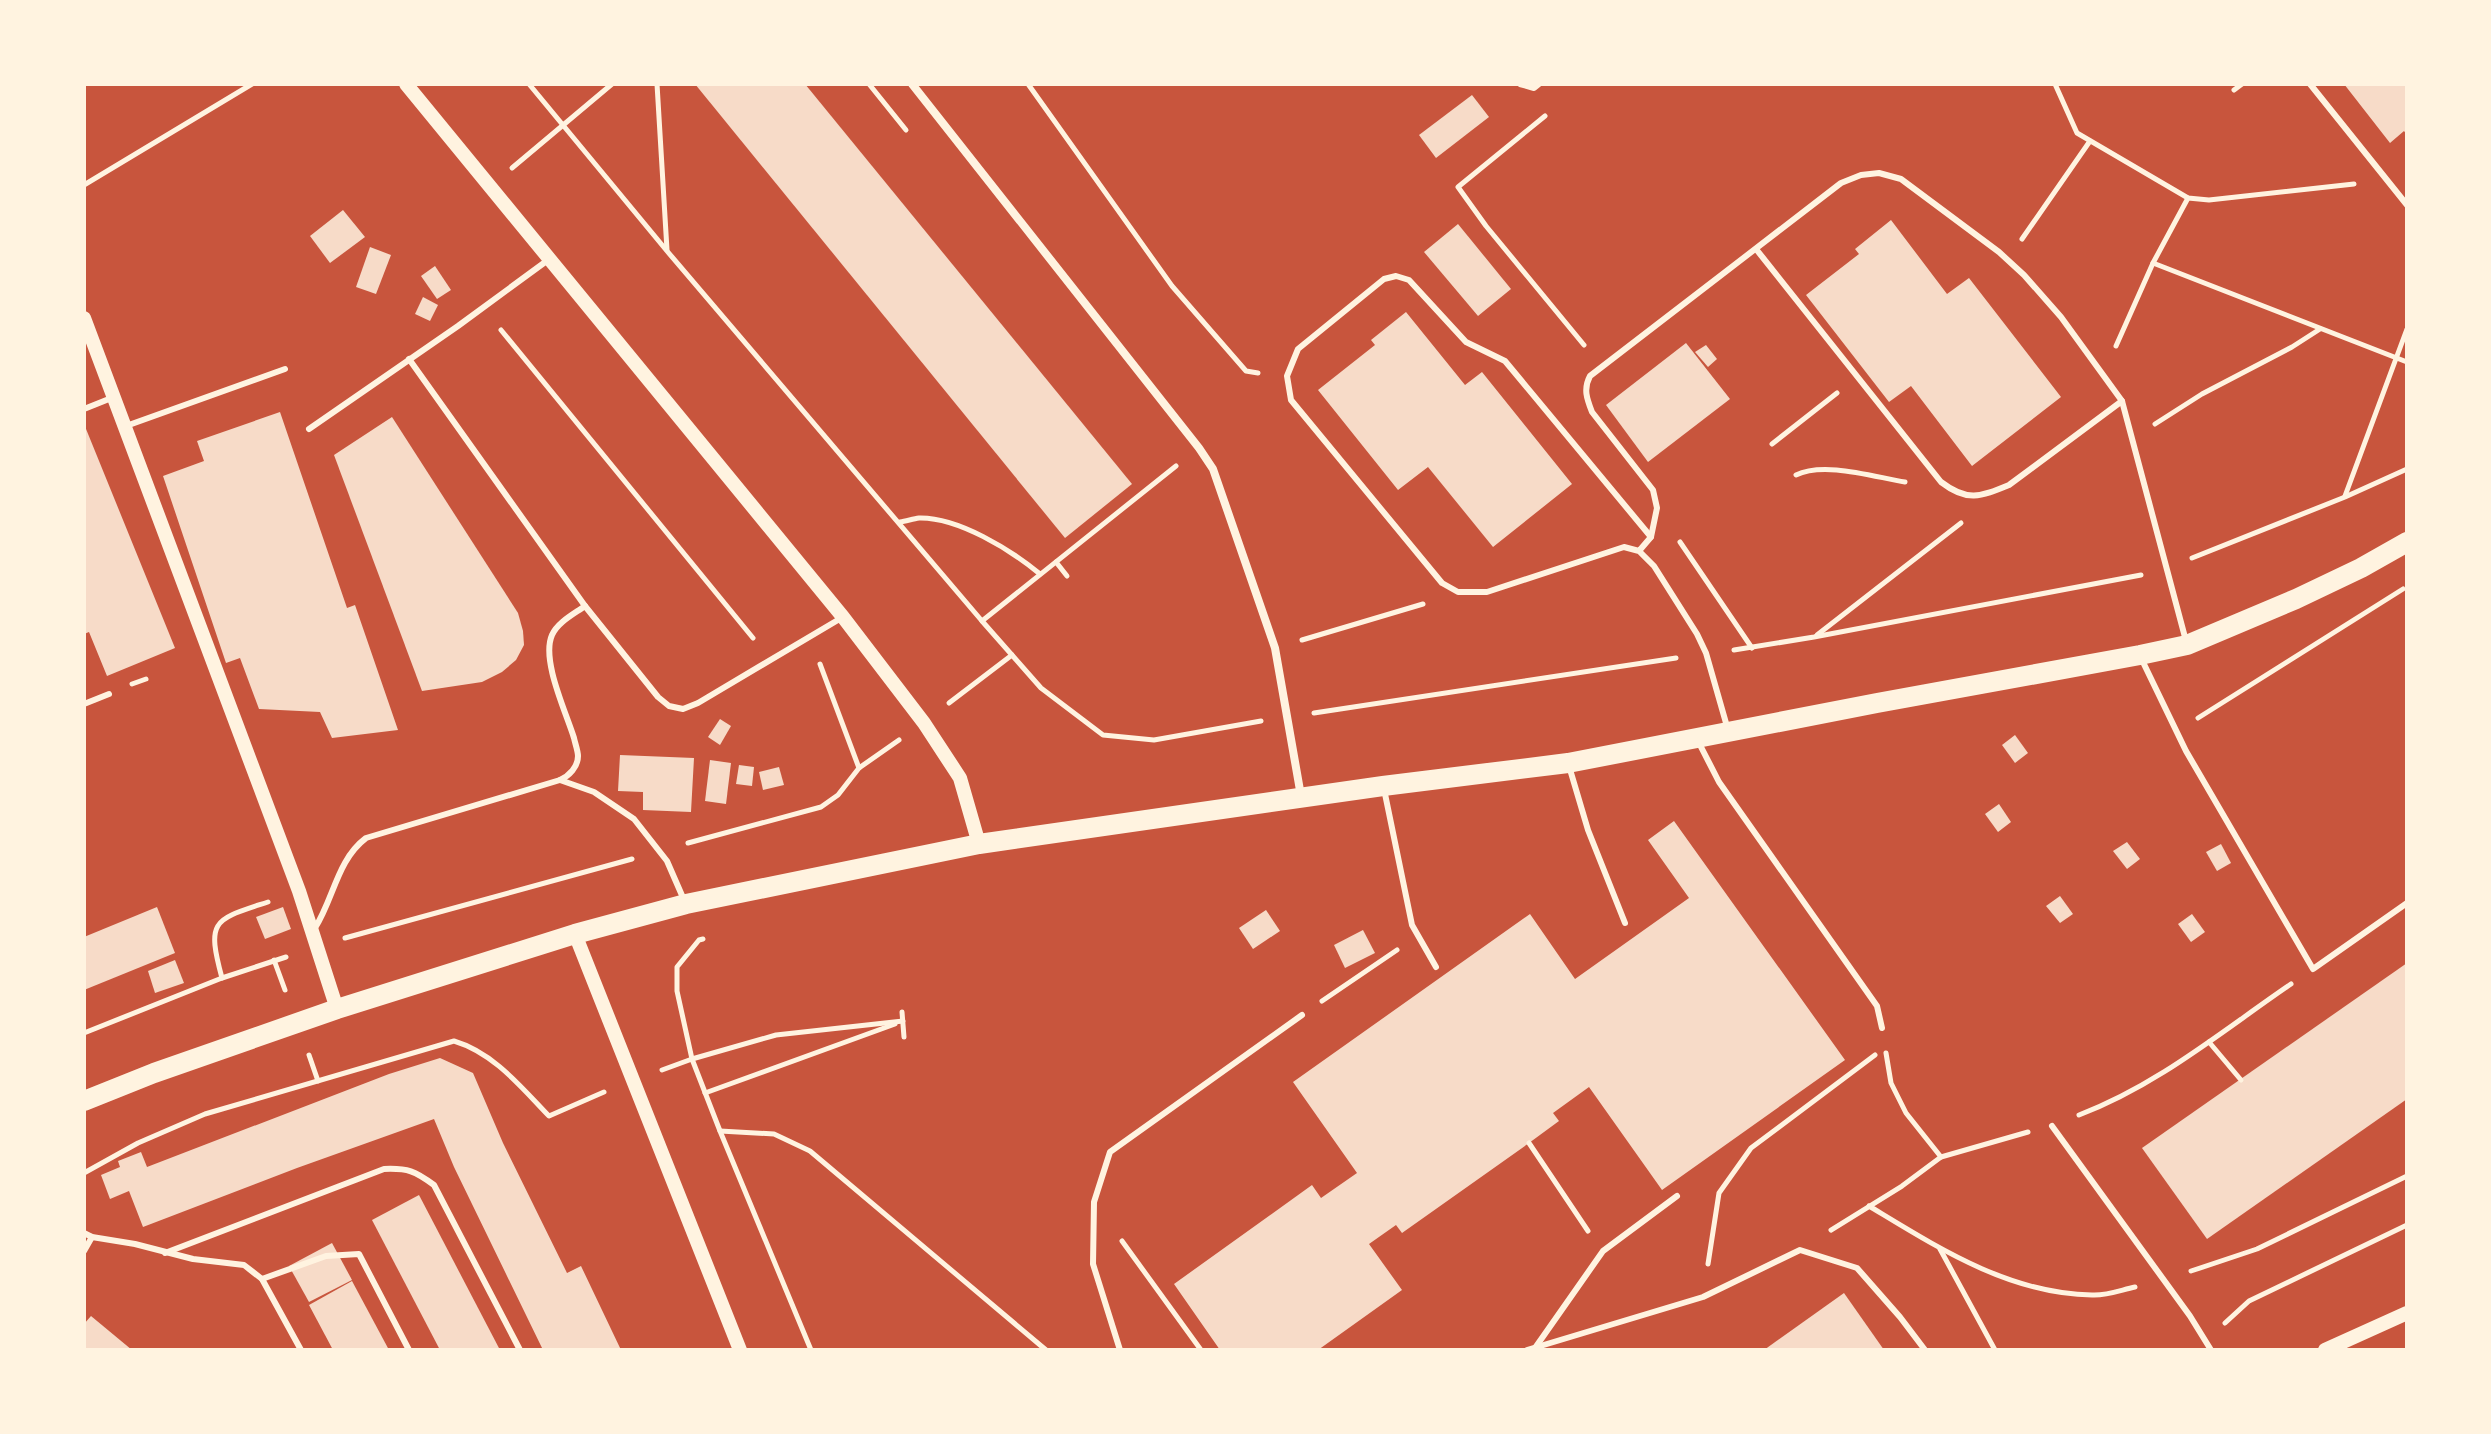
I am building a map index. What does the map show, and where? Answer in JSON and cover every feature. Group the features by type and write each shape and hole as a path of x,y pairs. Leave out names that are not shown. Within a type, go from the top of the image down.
{"main road":[{"path":"84,1101 337,1009 575,934 686,904 979,844 1301,797 1568,763 2140,655 2187,645 2296,599 2407,542"}],"street":[{"path":"406,84 843,617 924,723 960,778 979,844"},
{"path":"912,84 1213,469 1275,648 1301,797"},
{"path":"84,318 299,891 337,1009"},
{"path":"575,934 740,1350"},
{"path":"2325,1350 2407,1313"}],"lane":[{"path":"1520,84 1534,88 1539,84"},
{"path":"2310,84 2407,205"},
{"path":"1639,551 1651,537 1657,508 1653,490 1592,412 1586,398 1586,384 1601,366 1841,183 1861,175 1879,173 1901,179 2007,258 2061,317 2122,401 2187,645"},
{"path":"1756,249 1941,482 1953,491 1971,497 2009,485 2122,401"},
{"path":"309,429 550,259"},
{"path":"1651,537 1505,361 1466,342 1409,280 1396,276 1384,279 1298,349 1287,376 1291,400 1434,576 1458,592 1487,592 1624,547 1639,551 1654,566 1697,634 1706,653 1729,733"},
{"path":"409,359 585,606 658,697 669,706 683,709 698,703 843,617"},
{"path":"126,426 285,369"},
{"path":"84,409 115,397"},
{"path":"311,928 315,928 326,909 345,860 366,838 560,780 572,772 578,755 554,681 549,655 551,638 557,627 585,606"},
{"path":"2140,655 2176,731 2313,969 2407,903"},
{"path":"84,704 109,694"},
{"path":"1697,739 1719,782 1877,1006 1882,1028"},
{"path":"1568,763 1588,830 1625,923"},
{"path":"560,780 594,792 634,819 667,861 686,904"},
{"path":"1383,786 1412,925 1436,967"},
{"path":"1120,1350 1093,1264 1094,1202 1110,1152 1302,1015"},
{"path":"2052,1126 2211,1350"},
{"path":"165,1253 384,1169 406,1168 434,1185 520,1350"},
{"path":"1531,1349 1603,1251 1677,1196"},
{"path":"84,1233 193,1259 244,1265 262,1279 301,1350"},
{"path":"84,1251 92,1237"},
{"path":"1531,1349 1703,1297 1800,1250 1857,1268 1925,1350"},
{"path":"262,1279 326,1256 359,1254 409,1350"}],"path":[{"path":"84,185 252,84"},
{"path":"529,84 667,251 1041,688 1103,735 1154,740 1752,648 2115,581 2166,568 2407,469"},
{"path":"490,186 612,84"},
{"path":"657,84 667,251"},
{"path":"1028,84 1172,286 1246,371 1287,376"},
{"path":"2064,84 2056,87 2077,133 2188,198 2209,200 2387,180"},
{"path":"2234,90 2242,84"},
{"path":"1551,112 1458,187 1486,226 1601,366"},
{"path":"2007,258 2090,141"},
{"path":"2103,376 2153,263 2188,198"},
{"path":"2153,263 2407,362"},
{"path":"482,307 772,660"},
{"path":"2131,439 2202,394 2292,347 2320,328"},
{"path":"2345,497 2407,329"},
{"path":"1772,444 1837,393"},
{"path":"982,621 1199,448"},
{"path":"1796,475 1803,471 1833,470 1917,485 1929,486 1941,482"},
{"path":"1814,637 2009,485"},
{"path":"899,522 919,518 946,522 1019,557 1040,574"},
{"path":"1688,553 1752,648"},
{"path":"1056,562 1067,576"},
{"path":"2176,731 2407,586"},
{"path":"1275,648 1398,613"},
{"path":"810,637 859,768"},
{"path":"84,1033 222,978 318,945 821,807 838,795 859,768 924,723 1012,655"},
{"path":"222,978 213,940 219,924 230,915 299,891"},
{"path":"1341,988 1418,935"},
{"path":"712,937 699,940 677,967 677,991 692,1059 811,1350"},
{"path":"902,1012 904,1037"},
{"path":"84,1173 138,1143 205,1114 454,1041 471,1046 490,1058 549,1116 692,1059 776,1035 903,1021"},
{"path":"705,1093 903,1021"},
{"path":"2209,1042 2241,1080"},
{"path":"1703,1297 1719,1193 1751,1148 1885,1047 1891,1083 1906,1113 1941,1157"},
{"path":"720,1131 774,1134 810,1151 1046,1350"},
{"path":"1529,1143 1603,1251"},
{"path":"1094,1202 1201,1350"},
{"path":"2202,1334 2229,1321 2249,1301 2407,1225"},
{"path":"1940,1248 1995,1350"}],"building":[{"path":"695,84 805,84 1132,484 1065,538"},
{"path":"2344,84 2407,84 2407,135 2404,131 2390,143"},
{"path":"1472,95 1489,117 1436,158 1419,135"},
{"path":"343,210 365,237 330,263 310,236"},
{"path":"1891,220 1947,294 1969,278 2061,397 1972,466 1911,386 1889,402 1806,295 1859,254 1855,249"},
{"path":"1458,224 1511,289 1478,316 1424,252"},
{"path":"370,247 391,255 376,294 356,287"},
{"path":"435,266 451,290 437,299 421,276"},
{"path":"423,297 438,305 430,321 415,314"},
{"path":"1406,312 1465,385 1482,372 1572,484 1493,547 1428,467 1398,490 1318,390 1375,345 1371,340"},
{"path":"1686,343 1730,399 1648,462 1606,405"},
{"path":"1706,345 1717,359 1708,367 1695,352"},
{"path":"280,412 347,608 355,605 398,730 332,738 320,712 259,709 240,658 226,663 163,476 204,461 197,441"},
{"path":"392,417 518,613 524,645 516,660 502,672 482,682 422,691 334,455"},
{"path":"84,424 175,648 107,676 89,632 84,634"},
{"path":"720,719 731,726 720,745 708,737"},
{"path":"2015,735 2028,753 2015,763 2002,745"},
{"path":"620,755 694,758 691,812 643,810 643,792 618,791"},
{"path":"710,760 731,763 726,804 705,801"},
{"path":"739,765 754,767 752,786 736,784"},
{"path":"779,767 784,785 763,790 759,772"},
{"path":"1999,804 2011,822 1998,832 1985,814"},
{"path":"1674,821 1845,1060 1662,1190 1589,1087 1553,1113 1559,1121 1529,1143 1402,1233 1396,1225 1369,1244 1402,1290 1318,1350 1220,1350 1174,1284 1312,1185 1321,1198 1357,1173 1293,1082 1530,914 1575,979 1689,898 1648,840"},
{"path":"2127,842 2140,859 2127,869 2113,851"},
{"path":"2221,844 2231,863 2217,871 2206,852"},
{"path":"2060,896 2073,914 2060,923 2046,906"},
{"path":"157,907 175,953 84,990 84,937"},
{"path":"283,907 291,929 265,939 256,917"},
{"path":"1266,910 1280,931 1253,949 1239,928"},
{"path":"2192,914 2205,932 2191,942 2178,924"},
{"path":"1363,930 1375,953 1345,968 1334,945"},
{"path":"175,960 184,983 155,993 148,971"},
{"path":"2407,963 2407,1099 2207,1239 2142,1148"},
{"path":"440,1058 473,1073 503,1143 567,1273 581,1266 621,1350 543,1350 434,1119 143,1227 129,1191 110,1199 101,1175 120,1167 118,1161 141,1152 147,1167 389,1074"},
{"path":"419,1195 500,1350 440,1350 372,1220"},
{"path":"332,1243 352,1280 309,1302 289,1266"},
{"path":"352,1281 389,1350 333,1350 309,1305"},
{"path":"1844,1293 1884,1350 1764,1350"},
{"path":"91,1316 132,1350 84,1350 84,1324"}]}
